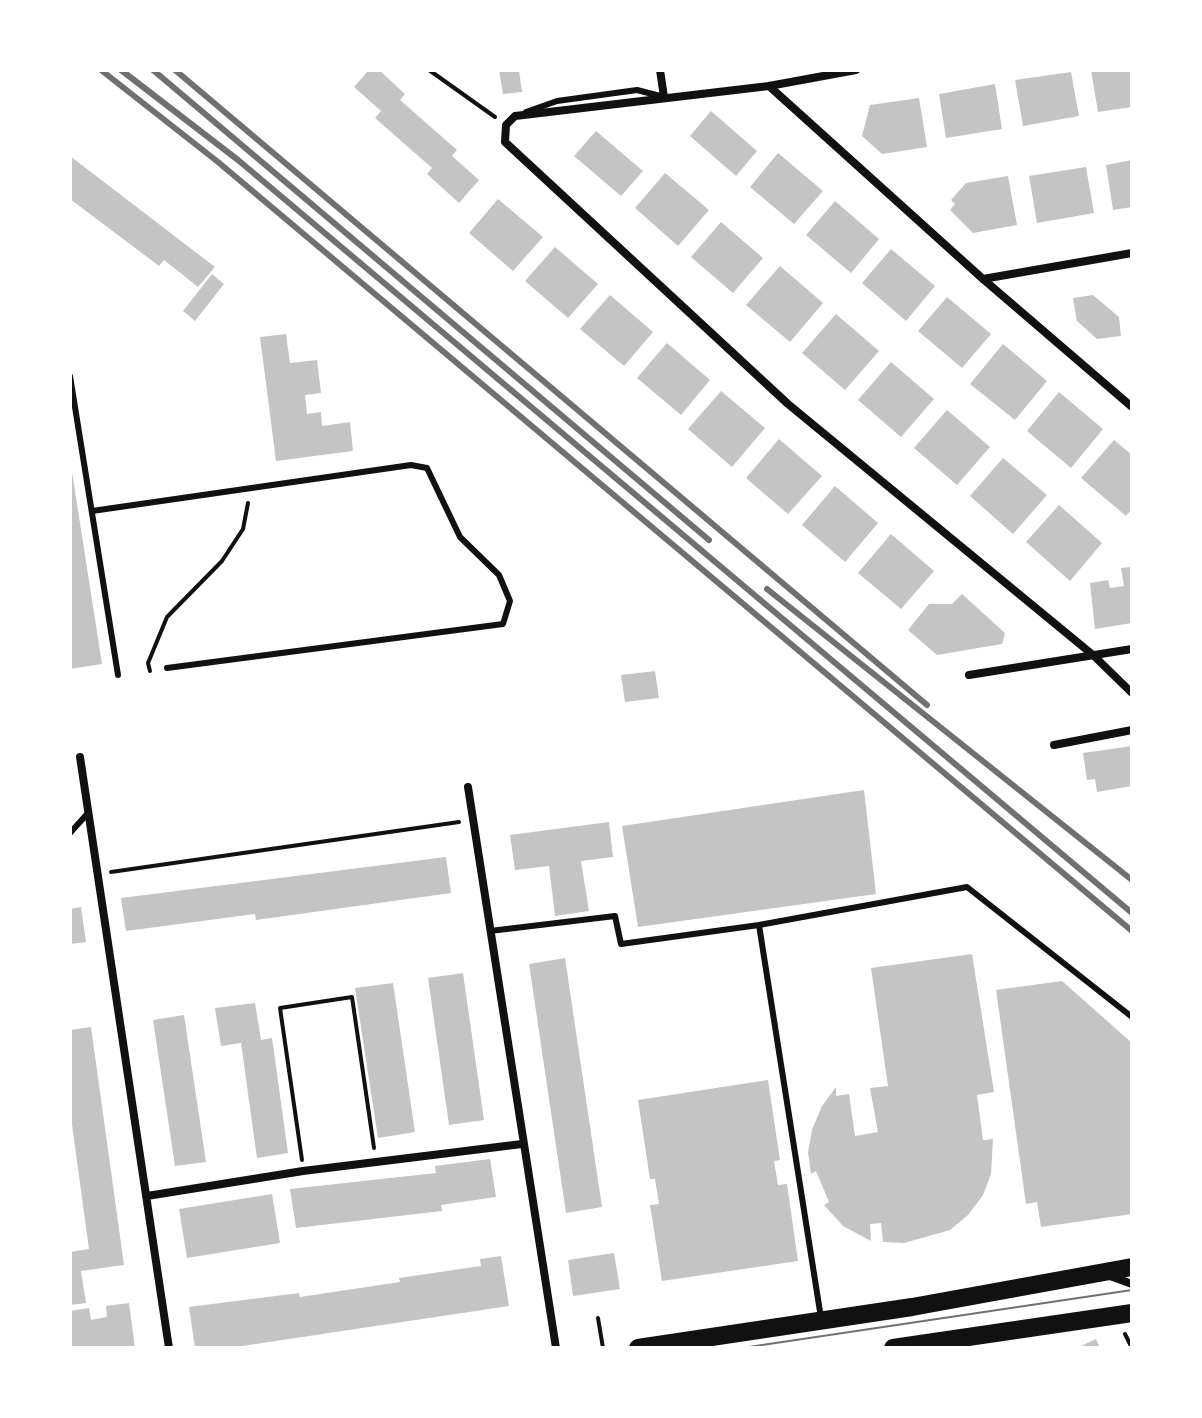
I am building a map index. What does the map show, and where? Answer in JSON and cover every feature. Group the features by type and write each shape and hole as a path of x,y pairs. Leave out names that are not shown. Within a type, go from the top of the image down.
{"main road":[{"path":"638,1348 821,1321 1132,1267"},
{"path":"893,1348 1132,1313"}],"street":[{"path":"660,70 664,97"},
{"path":"856,70 769,86 515,116 506,125 505,142 788,404 1093,655 1132,693"},
{"path":"769,86 983,279 1132,407"},
{"path":"983,279 1132,253"},
{"path":"969,675 1132,649"},
{"path":"1054,745 1132,730"},
{"path":"80,757 169,1348"},
{"path":"468,787 556,1348"},
{"path":"147,1196 303,1171 522,1144"},
{"path":"1099,1273 1132,1284"}],"lane":[{"path":"70,376 118,675"},
{"path":"92,511 411,465 427,468 460,537 499,575 510,601 503,624 167,668"},
{"path":"70,833 88,813"},
{"path":"490,931 615,916 621,944 759,925 967,887 1132,1017"},
{"path":"759,925 821,1321"}],"path":[{"path":"429,70 506,125"},
{"path":"150,671 148,663 167,617 222,561 243,529 251,488"},
{"path":"97,874 474,820"},
{"path":"303,1171 280,1008 352,997 376,1163"},
{"path":"598,1318 603,1348"},
{"path":"1124,1332 1132,1348"}],"building":[{"path":"369,70 379,70 405,94 400,100 457,150 452,156 479,180 459,203 427,174 432,168 375,118 381,111 354,87"},
{"path":"499,70 519,70 522,92 503,94"},
{"path":"1091,70 1132,70 1132,107 1098,112"},
{"path":"1071,72 1079,116 1023,126 1015,80"},
{"path":"995,84 1002,129 946,138 939,94"},
{"path":"919,98 927,147 882,154 862,136 870,105"},
{"path":"711,111 757,151 736,176 690,136"},
{"path":"596,131 643,171 621,196 574,156"},
{"path":"778,153 823,191 794,224 750,187"},
{"path":"70,156 215,267 198,287 164,260 159,266 70,199"},
{"path":"1132,160 1132,207 1113,210 1106,165"},
{"path":"1086,167 1094,213 1037,223 1029,176"},
{"path":"665,173 709,210 678,246 635,208"},
{"path":"1008,176 1017,225 973,233 950,210 955,204 951,200 966,183"},
{"path":"498,199 543,237 513,271 469,233"},
{"path":"835,201 879,239 851,273 806,235"},
{"path":"721,222 763,258 733,293 691,257"},
{"path":"555,247 598,284 568,318 525,281"},
{"path":"891,249 935,286 906,321 862,283"},
{"path":"780,266 823,303 790,342 746,305"},
{"path":"212,274 224,284 195,321 183,311"},
{"path":"610,295 653,332 624,366 580,329"},
{"path":"1093,295 1119,317 1121,336 1097,339 1077,321 1073,298"},
{"path":"947,297 991,334 962,368 918,331"},
{"path":"836,314 879,351 845,390 802,353"},
{"path":"286,334 290,363 317,360 321,393 305,395 307,414 321,412 322,426 350,422 353,451 276,461 260,337"},
{"path":"667,343 710,380 681,415 637,378"},
{"path":"1003,344 1047,381 1015,420 970,384"},
{"path":"891,362 934,399 901,437 858,400"},
{"path":"721,391 765,428 732,467 688,429"},
{"path":"1059,392 1103,429 1071,468 1027,431"},
{"path":"947,410 990,447 957,485 914,448"},
{"path":"779,439 822,476 788,514 746,478"},
{"path":"1114,440 1132,455 1132,509 1126,516 1081,478"},
{"path":"1003,458 1047,495 1013,534 970,496"},
{"path":"70,459 102,664 70,669"},
{"path":"835,486 878,523 845,562 802,525"},
{"path":"1059,505 1102,543 1070,581 1026,542"},
{"path":"891,534 934,571 901,609 858,573"},
{"path":"1132,567 1132,623 1095,629 1090,583 1108,580 1110,588 1124,586 1121,568"},
{"path":"962,594 1005,633 1002,644 937,655 908,630 929,604 952,604"},
{"path":"655,671 659,698 625,702 621,675"},
{"path":"1132,746 1132,786 1097,792 1095,779 1087,780 1083,753"},
{"path":"864,790 876,894 638,927 622,826"},
{"path":"609,822 613,857 581,861 589,911 555,916 549,866 515,870 510,835"},
{"path":"446,857 451,893 256,920 255,914 126,931 121,898"},
{"path":"81,907 86,942 70,944 70,909"},
{"path":"972,954 994,1092 977,1095 983,1140 993,1139 991,1174 983,1195 968,1215 950,1230 904,1243 883,1242 881,1223 870,1224 871,1241 843,1226 824,1205 829,1202 816,1171 811,1174 808,1152 812,1130 822,1106 836,1087 836,1096 849,1094 855,1136 878,1132 870,1088 888,1086 871,968"},
{"path":"565,958 602,1207 566,1213 529,964"},
{"path":"463,973 484,1120 449,1125 428,978"},
{"path":"1062,981 1132,1043 1132,1214 1041,1227 1037,1202 1026,1204 996,990"},
{"path":"393,983 415,1132 378,1138 355,988"},
{"path":"255,1003 261,1040 272,1038 288,1153 257,1158 241,1043 221,1046 215,1008"},
{"path":"184,1015 206,1162 175,1166 153,1020"},
{"path":"91,1027 124,1265 81,1271 86,1303 70,1305 70,1252 89,1249 70,1110 70,1030"},
{"path":"768,1080 780,1160 774,1161 778,1185 787,1184 798,1261 662,1281 650,1205 659,1204 655,1179 650,1179 638,1100"},
{"path":"490,1159 496,1197 441,1205 442,1211 296,1228 290,1189 436,1173 435,1166"},
{"path":"272,1194 280,1243 187,1258 179,1209"},
{"path":"614,1253 620,1289 573,1296 568,1260"},
{"path":"501,1256 509,1306 229,1348 195,1348 189,1307 299,1293 300,1297 400,1282 399,1278 481,1266 480,1259"},
{"path":"129,1303 135,1348 71,1348 70,1311 89,1308 91,1320 107,1317 106,1306"},
{"path":"1096,1339 1100,1348 1077,1348"}],"tram line":[{"path":"742,1348 1132,1290"}],"railway":[{"path":"101,70 218,162 1132,931"},
{"path":"121,70 238,160 1132,913"},
{"path":"153,70 709,540"},
{"path":"175,70 927,705"},
{"path":"767,589 1132,880"}]}
